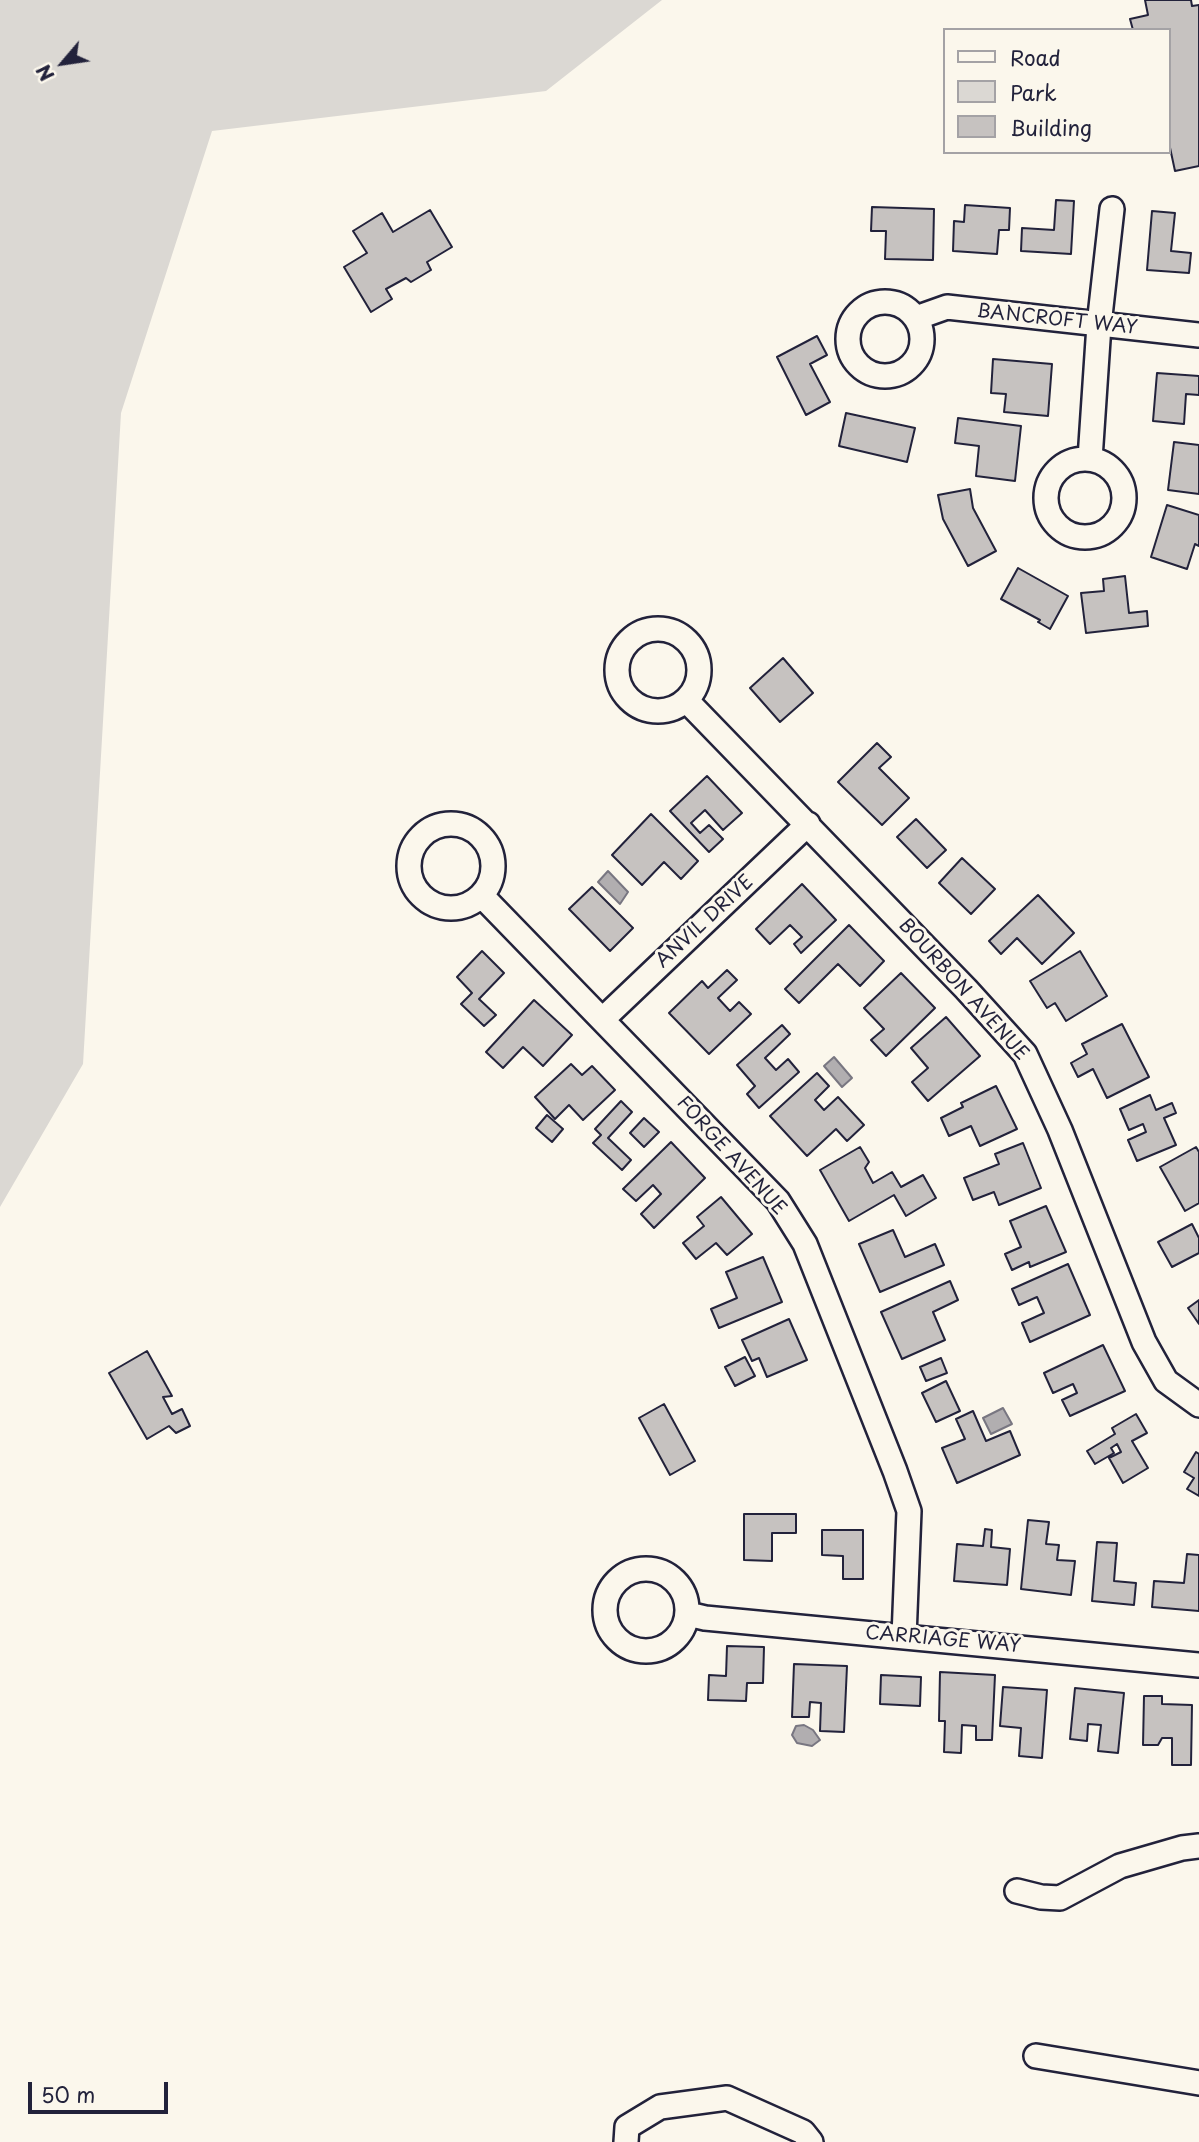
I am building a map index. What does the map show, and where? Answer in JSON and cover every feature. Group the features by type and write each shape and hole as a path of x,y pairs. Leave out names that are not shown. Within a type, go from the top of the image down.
{"street":[{"path":"1090,459 1099,325 1112,209"},
{"name":"BANCROFT WAY","path":"916,318 947,307 1199,335"},
{"name":"BOURBON AVENUE","path":"686,700 808,824 1025,1054 1060,1130 1144,1342 1166,1381 1199,1405"},
{"name":"ANVIL DRIVE","path":"603,1019 808,824"},
{"name":"FORGE AVENUE","path":"482,896 778,1202 805,1244 909,1511 904,1637"},
{"name":"CARRIAGE WAY","path":"688,1614 705,1618 1199,1665"},
{"path":"1017,1891 1060,1898 1120,1866 1182,1848 1199,1846"},
{"path":"1036,2056 1199,2083"},
{"path":"626,2134 660,2108 727,2098 803,2132 811,2142"}],"green space":[{"path":"0,0 662,0 546,91 212,131 121,413 83,1064 0,1207"}],"shaded area":[{"path":"608,871 628,892 620,904 598,882"},
{"path":"834,1057 852,1078 842,1087 824,1066"},
{"path":"1003,1408 1012,1424 991,1434 983,1418"},
{"path":"804,1725 813,1730 820,1740 812,1746 797,1743 792,1735 796,1726"}],"building":[{"path":"1145,0 1191,0 1192,6 1199,5 1199,166 1175,171 1171,152 1171,28 1132,28 1130,19 1148,15"},
{"path":"1056,200 1074,201 1071,254 1021,251 1022,228 1054,230"},
{"path":"965,205 1010,208 1009,230 999,230 997,254 953,251 954,221 964,222"},
{"path":"872,207 934,209 933,260 885,259 886,231 871,231"},
{"path":"430,210 452,247 427,262 431,270 411,282 406,278 386,289 392,299 371,312 344,267 367,253 353,231 382,213 393,232"},
{"path":"1152,211 1175,213 1171,251 1191,253 1189,273 1147,270"},
{"path":"817,336 827,355 810,364 830,402 806,415 777,357"},
{"path":"993,359 1052,364 1048,416 1004,412 1006,394 991,393"},
{"path":"1157,373 1199,376 1199,395 1186,394 1184,424 1153,421"},
{"path":"846,413 915,428 907,462 839,446"},
{"path":"958,418 1021,426 1015,481 976,476 979,446 955,443"},
{"path":"1174,442 1199,445 1199,494 1168,490"},
{"path":"970,489 973,508 996,551 968,566 943,519 938,495"},
{"path":"1167,505 1199,515 1199,546 1195,544 1187,569 1151,557"},
{"path":"1018,568 1068,596 1050,629 1038,622 1040,620 1001,599"},
{"path":"1125,576 1129,613 1147,611 1148,626 1086,633 1081,593 1104,591 1103,579"},
{"path":"783,658 813,693 780,722 750,688"},
{"path":"877,743 891,757 879,768 909,798 882,825 838,782"},
{"path":"707,776 742,813 723,830 705,810 691,823 700,833 709,825 723,839 709,852 670,811"},
{"path":"651,814 698,861 681,879 664,862 642,885 612,855"},
{"path":"916,819 946,850 927,868 897,837"},
{"path":"962,858 995,889 971,914 939,883"},
{"path":"802,884 836,920 801,953 794,944 802,937 790,925 770,944 756,929"},
{"path":"592,887 633,928 610,951 569,909"},
{"path":"1038,895 1074,933 1042,964 1017,938 1001,954 989,941"},
{"path":"849,925 884,961 860,986 838,964 799,1003 785,989"},
{"path":"482,951 504,973 479,999 496,1015 484,1026 461,1004 472,993 457,977"},
{"path":"1080,951 1107,996 1066,1021 1055,1003 1047,1008 1030,981"},
{"path":"727,970 737,980 718,998 730,1011 739,1002 751,1014 709,1054 669,1013 702,981 708,988"},
{"path":"901,973 935,1008 886,1056 871,1040 884,1029 864,1008"},
{"path":"534,1000 572,1035 543,1066 523,1047 503,1068 486,1052"},
{"path":"946,1017 980,1056 928,1101 912,1082 928,1068 911,1048"},
{"path":"1122,1024 1149,1077 1107,1098 1093,1069 1078,1077 1071,1063 1087,1054 1082,1044"},
{"path":"782,1025 790,1034 765,1058 776,1070 788,1059 799,1072 759,1108 747,1094 755,1086 737,1065"},
{"path":"571,1064 582,1075 592,1066 615,1090 583,1120 569,1105 555,1119 535,1097"},
{"path":"817,1073 829,1086 815,1100 824,1110 838,1097 864,1125 847,1141 836,1129 807,1156 770,1116"},
{"path":"996,1086 1017,1129 980,1146 971,1126 949,1136 941,1118 963,1107 961,1103"},
{"path":"1150,1095 1156,1110 1172,1103 1176,1113 1164,1118 1176,1145 1137,1161 1128,1140 1146,1132 1143,1124 1129,1130 1120,1109"},
{"path":"621,1101 632,1112 608,1138 631,1160 622,1170 593,1143 601,1135 595,1129"},
{"path":"547,1115 563,1129 552,1142 536,1128"},
{"path":"644,1118 659,1132 644,1147 630,1133"},
{"path":"671,1142 705,1178 654,1228 641,1214 661,1194 653,1185 636,1201 623,1189"},
{"path":"1023,1143 1041,1188 999,1205 994,1192 973,1200 964,1178 999,1164 995,1154"},
{"path":"860,1147 869,1162 865,1168 873,1183 892,1172 901,1187 923,1175 936,1198 906,1216 894,1195 849,1221 820,1170"},
{"path":"1196,1147 1199,1152 1199,1203 1185,1211 1160,1167"},
{"path":"721,1197 752,1234 727,1255 716,1243 696,1259 683,1243 704,1226 697,1217"},
{"path":"1046,1206 1066,1252 1030,1267 1029,1262 1012,1270 1005,1254 1021,1247 1010,1221"},
{"path":"1192,1224 1199,1238 1199,1253 1172,1267 1158,1242"},
{"path":"893,1230 905,1257 935,1244 944,1265 880,1292 859,1244"},
{"path":"763,1257 782,1302 719,1328 711,1309 737,1298 726,1272"},
{"path":"1068,1264 1090,1315 1030,1342 1022,1323 1044,1313 1037,1297 1019,1305 1012,1289"},
{"path":"950,1281 958,1300 933,1312 945,1340 902,1359 881,1312"},
{"path":"1199,1300 1199,1324 1188,1308"},
{"path":"789,1319 807,1360 767,1377 759,1358 752,1361 742,1340"},
{"path":"1103,1345 1125,1391 1070,1416 1062,1400 1077,1393 1073,1384 1053,1393 1044,1373"},
{"path":"147,1351 172,1396 163,1397 172,1414 182,1409 190,1426 176,1433 169,1426 147,1439 109,1373"},
{"path":"745,1357 755,1376 735,1386 725,1367"},
{"path":"941,1358 947,1373 926,1381 920,1367"},
{"path":"946,1381 960,1411 936,1422 922,1393"},
{"path":"664,1404 695,1461 670,1475 639,1418"},
{"path":"973,1411 986,1441 1010,1431 1020,1455 957,1483 942,1448 965,1439 956,1419"},
{"path":"1136,1414 1147,1433 1132,1441 1148,1468 1123,1483 1109,1458 1121,1452 1117,1444 1111,1448 1114,1453 1095,1464 1087,1451 1115,1434 1112,1428"},
{"path":"1196,1452 1199,1454 1199,1496 1187,1489 1194,1478 1184,1472"},
{"path":"744,1514 796,1514 796,1533 772,1533 772,1561 744,1560"},
{"path":"1028,1520 1049,1522 1046,1544 1059,1545 1057,1560 1075,1561 1071,1595 1021,1589"},
{"path":"985,1529 992,1530 991,1547 1010,1549 1007,1585 954,1581 957,1544 983,1546"},
{"path":"822,1530 863,1530 863,1579 843,1579 843,1556 822,1555"},
{"path":"1097,1542 1117,1543 1114,1581 1136,1583 1134,1605 1092,1601"},
{"path":"1187,1554 1199,1555 1199,1611 1152,1607 1154,1581 1184,1583"},
{"path":"727,1646 764,1647 763,1683 747,1683 746,1701 708,1700 709,1675 726,1676"},
{"path":"794,1664 847,1666 844,1732 820,1731 821,1703 810,1702 809,1717 792,1717"},
{"path":"940,1672 995,1675 992,1740 976,1740 976,1726 962,1725 961,1753 944,1752 945,1721 939,1721"},
{"path":"881,1675 921,1677 920,1706 880,1704"},
{"path":"1003,1687 1047,1690 1042,1758 1019,1756 1021,1728 1000,1726"},
{"path":"1075,1688 1124,1693 1118,1753 1098,1751 1101,1725 1088,1724 1087,1741 1070,1739"},
{"path":"1144,1696 1162,1696 1162,1704 1192,1705 1191,1765 1172,1765 1172,1738 1162,1738 1158,1745 1143,1745"}]}
